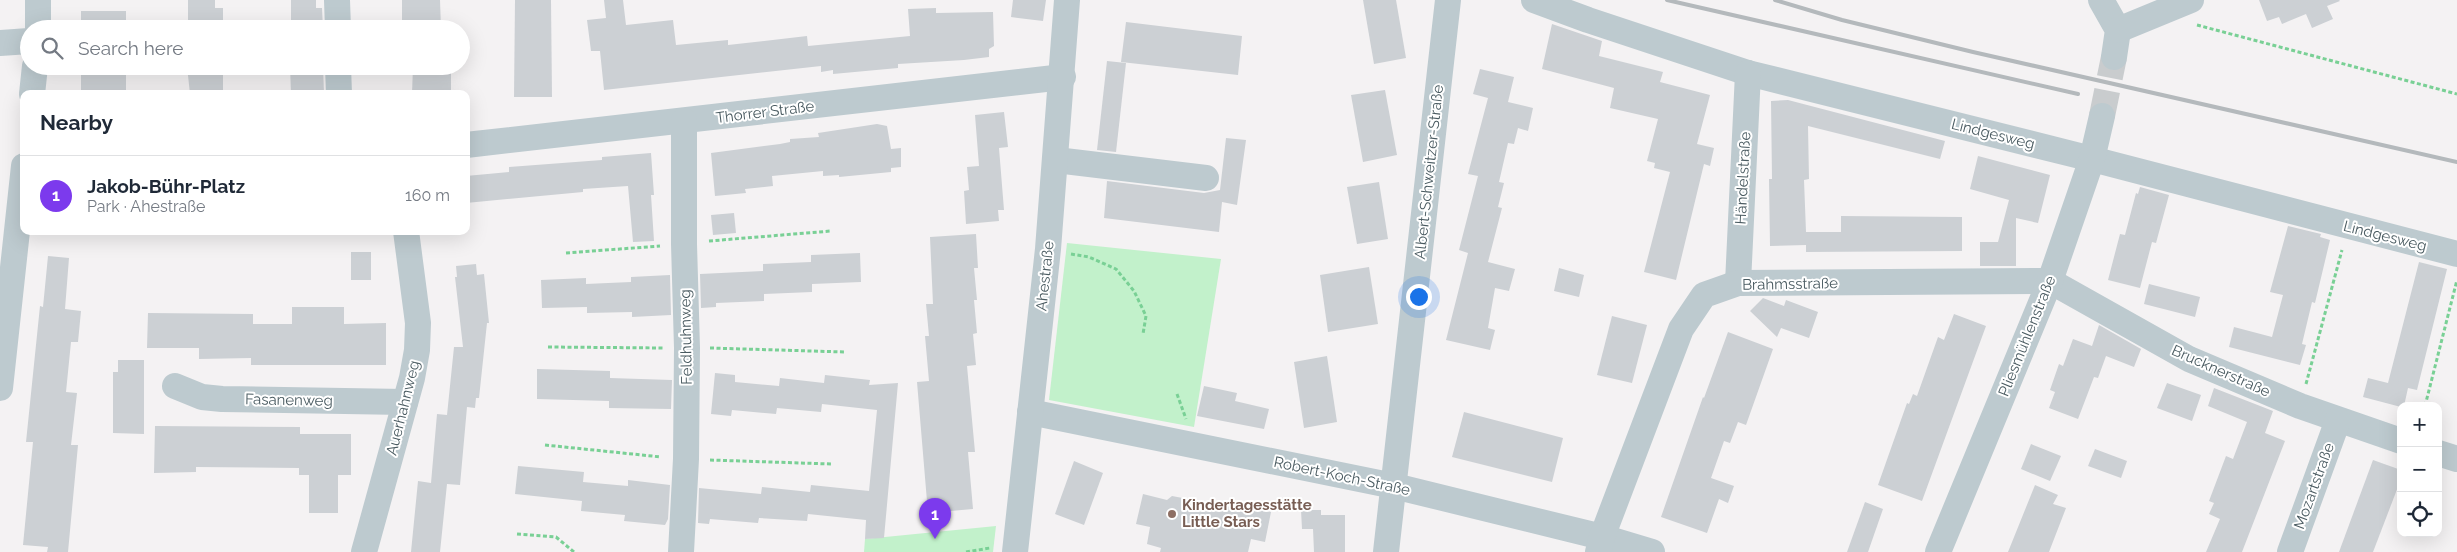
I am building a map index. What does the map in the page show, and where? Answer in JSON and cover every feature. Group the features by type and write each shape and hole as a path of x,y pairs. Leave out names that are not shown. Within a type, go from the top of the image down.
{"street":[{"path":"38,0 38,20"},
{"path":"337,0 338,20"},
{"name":"Ahestraße","path":"1015,552 1048,249 1063,77 1067,0"},
{"name":"Albert-Schweitzer-Straße","path":"1386,552 1448,0"},
{"name":"Lindgesweg","path":"1534,0 1748,73 2092,158 2457,254"},
{"path":"2101,0 2118,30 2114,57"},
{"path":"2118,30 2191,0"},
{"path":"0,43 20,42"},
{"name":"Händelstraße","path":"1738,284 1748,73"},
{"path":"32,90 34,75"},
{"path":"338,75 339,90"},
{"name":"Thorrer Straße","path":"470,145 1063,77"},
{"name":"Pliesmühlenstraße","path":"1938,552 2050,281 2092,158 2102,116"},
{"name":"Feldhuhnweg","path":"681,552 686,459 687,348 684,244 684,121"},
{"path":"1056,160 1206,178"},
{"path":"0,388 20,203"},
{"name":"Auerhahnweg","path":"364,552 405,402 417,350 418,323 407,235"},
{"name":"Brahmsstraße","path":"1600,544 1682,329 1704,295 1738,284 2050,281"},
{"name":"Brucknerstraße","path":"2050,281 2189,359 2300,406 2397,440"},
{"name":"Fasanenweg","path":"175,386 202,397 222,399 405,402"},
{"name":"Robert-Koch-Straße","path":"1030,412 1394,486 1600,544 1652,552"},
{"name":"Mozartstraße","path":"2290,552 2338,420"},
{"path":"2442,454 2457,458"}],"path":[{"path":"2163,12 2168,16 2185,22 2457,94"},
{"path":"2300,406 2348,226"},
{"path":"1048,249 1089,257 1116,268 1134,291 1146,316 1143,334"},
{"path":"2426,402 2457,280"},
{"path":"548,347 844,352"},
{"path":"517,534 556,537 574,552"}],"green space":[{"path":"1067,243 1221,259 1194,427 1049,400"},
{"path":"996,526 993,552 864,552 865,539"}],"building":[{"path":"188,0 215,0 215,8 223,8 223,20 188,20"},
{"path":"291,0 316,0 316,8 322,8 323,20 291,20"},
{"path":"402,0 440,0 441,20 402,20"},
{"path":"515,0 551,0 552,97 514,97"},
{"path":"604,0 623,0 626,25 673,20 676,45 728,40 728,45 807,36 808,46 910,36 908,9 936,8 936,13 993,12 994,46 989,49 989,57 898,64 898,68 833,74 833,70 821,72 821,66 604,90 600,51 591,51 587,20 606,18"},
{"path":"1013,0 1046,0 1043,21 1011,17"},
{"path":"1363,0 1396,0 1406,58 1374,64"},
{"path":"2259,0 2340,1 2327,6 2333,19 2312,28 2306,14 2282,24 2279,17 2267,21"},
{"path":"81,11 126,11 126,20 81,20"},
{"path":"1126,22 1242,36 1238,75 1121,62"},
{"path":"1552,24 1602,41 1599,56 1663,72 1660,82 1710,95 1697,144 1714,148 1710,166 1704,164 1676,280 1644,272 1670,172 1654,168 1655,163 1647,161 1658,119 1610,108 1614,88 1542,69"},
{"path":"1107,61 1126,63 1116,152 1097,150"},
{"path":"1480,69 1514,77 1508,102 1533,108 1528,131 1518,128 1514,144 1508,143 1499,182 1504,183 1498,207 1502,208 1488,262 1515,269 1509,291 1495,288 1488,328 1495,330 1490,350 1446,340 1468,253 1459,250 1478,176 1468,174 1488,98 1473,94"},
{"path":"81,75 126,75 126,90 81,90"},
{"path":"188,75 223,75 223,90 190,90"},
{"path":"290,75 323,75 324,90 291,90"},
{"path":"413,75 451,75 451,90 412,90"},
{"path":"1385,90 1397,155 1363,162 1351,95"},
{"path":"1788,100 1945,141 1940,159 1808,126 1809,179 1804,180 1806,232 1841,232 1841,216 1962,217 1962,251 1806,252 1806,245 1770,246 1769,179 1772,179 1771,101"},
{"path":"1004,112 1008,147 999,148 1004,210 998,210 999,221 966,224 964,191 969,190 967,167 979,166 975,115"},
{"path":"877,124 887,126 891,149 901,148 901,167 891,168 891,172 839,177 839,175 823,176 823,171 772,176 773,186 745,189 746,193 715,196 711,153 780,144 790,142 790,139 819,137 818,133"},
{"path":"1226,138 1246,140 1237,205 1222,202 1219,232 1104,218 1107,181 1204,193 1220,190"},
{"path":"651,153 654,195 651,195 654,241 633,242 628,186 583,189 583,192 470,203 470,176 509,172 509,167 602,160 602,157"},
{"path":"1978,156 2050,175 2038,223 2016,218 2016,266 1980,266 1980,242 1998,242 2009,200 1970,189"},
{"path":"1379,182 1388,239 1357,244 1347,187"},
{"path":"2140,187 2169,195 2156,243 2152,242 2140,288 2108,280 2120,234 2125,235 2136,193 2138,194"},
{"path":"734,213 736,233 713,235 711,215"},
{"path":"2288,226 2321,234 2320,237 2330,240 2315,303 2312,302 2302,344 2306,345 2300,365 2229,347 2234,327 2272,337 2283,295 2270,292"},
{"path":"976,234 978,268 974,268 977,300 974,300 977,333 973,334 976,365 967,366 975,452 968,452 973,509 928,513 917,382 929,381 925,336 929,336 926,304 933,304 930,237"},
{"path":"351,252 371,252 371,280 351,280"},
{"path":"860,253 861,282 812,284 812,292 764,294 764,301 716,303 716,307 701,308 700,274 763,271 763,264 811,262 811,255"},
{"path":"48,256 69,258 65,309 81,311 78,342 71,342 66,392 77,393 71,445 78,445 68,552 47,552 48,547 23,545 33,442 26,442 40,306 43,307"},
{"path":"2419,262 2447,269 2417,390 2408,388 2405,402 2397,402 2397,406 2363,397 2368,378 2388,383"},
{"path":"476,264 477,275 484,274 489,323 487,323 479,398 476,398 475,408 467,407 460,485 447,484 440,552 411,552 418,481 431,483 437,414 447,415 454,347 463,347 455,277 457,277 456,266"},
{"path":"1369,267 1378,324 1328,332 1320,275"},
{"path":"1559,268 1584,275 1579,297 1554,291"},
{"path":"670,275 671,315 632,317 632,312 587,313 587,307 542,308 541,280 586,278 586,284 631,282 631,277"},
{"path":"2149,284 2200,297 2195,317 2144,304"},
{"path":"1763,298 1784,306 1786,300 1818,312 1809,338 1781,328 1777,337 1750,311"},
{"path":"292,307 344,307 344,324 386,323 386,365 251,365 251,358 199,359 199,348 147,348 148,313 253,314 253,324 292,324"},
{"path":"1954,314 1986,326 1922,501 1878,485 1907,403 1909,404 1913,394 1917,396 1938,337 1944,340"},
{"path":"1612,316 1647,325 1632,383 1597,375"},
{"path":"2099,325 2141,349 2134,367 2106,356 2098,378 2094,377 2078,419 2049,408 2055,392 2050,390 2059,364 2063,366 2073,339 2092,346"},
{"path":"1728,332 1773,349 1746,425 1738,422 1730,443 1724,441 1711,478 1734,486 1728,503 1719,499 1707,533 1661,517"},
{"path":"1327,356 1337,422 1304,428 1294,362"},
{"path":"118,360 144,360 144,434 113,433 113,372 118,372"},
{"path":"537,369 610,371 610,378 672,380 671,409 609,408 609,401 537,399"},
{"path":"715,373 735,375 735,382 779,386 780,378 824,383 825,375 870,380 869,385 898,383 884,538 865,539 866,520 808,514 807,521 759,518 758,523 710,519 709,524 698,523 699,488 761,494 762,487 810,492 811,485 869,491 877,410 822,404 821,412 777,408 776,414 732,410 731,416 711,414"},
{"path":"2167,383 2201,395 2192,421 2157,408"},
{"path":"1204,386 1237,393 1235,401 1269,409 1264,429 1197,416"},
{"path":"2214,388 2273,411 2265,433 2285,441 2242,552 2206,552 2220,519 2209,514 2214,503 2209,501 2226,456 2233,459 2247,422 2208,406"},
{"path":"1464,412 1563,438 1552,482 1452,457"},
{"path":"155,426 300,427 300,434 351,434 351,475 338,475 338,513 309,513 309,475 299,475 299,468 196,467 196,472 154,473"},
{"path":"2031,444 2061,456 2050,481 2021,469"},
{"path":"2095,449 2127,461 2121,478 2088,466"},
{"path":"2373,460 2397,469 2397,489 2373,552 2339,552"},
{"path":"1074,461 1103,473 1084,525 1055,514"},
{"path":"518,466 584,472 583,482 628,486 628,480 670,485 668,519 665,525 624,521 625,515 581,511 582,501 515,494"},
{"path":"2035,485 2058,495 2053,504 2066,508 2049,552 2008,552"},
{"path":"1143,494 1167,500 1172,496 1230,507 1233,503 1271,512 1265,542 1251,539 1248,552 1160,552 1161,548 1147,544 1150,527 1136,524"},
{"path":"1865,502 1883,509 1868,552 1847,552"},
{"path":"1301,510 1321,510 1321,515 1345,515 1345,552 1314,552 1313,529 1302,529"}],"tunnel":[{"path":"2102,116 2114,57"}],"railway":[{"path":"1667,0 2078,94"},
{"path":"1775,0 1842,20 1973,52 2457,162"}],"place":[{"name":"Kindertagesstätte Little Stars","path":"1172,514"},
{"name":"Jakob-Bühr-Platz","path":"935,539"}]}
